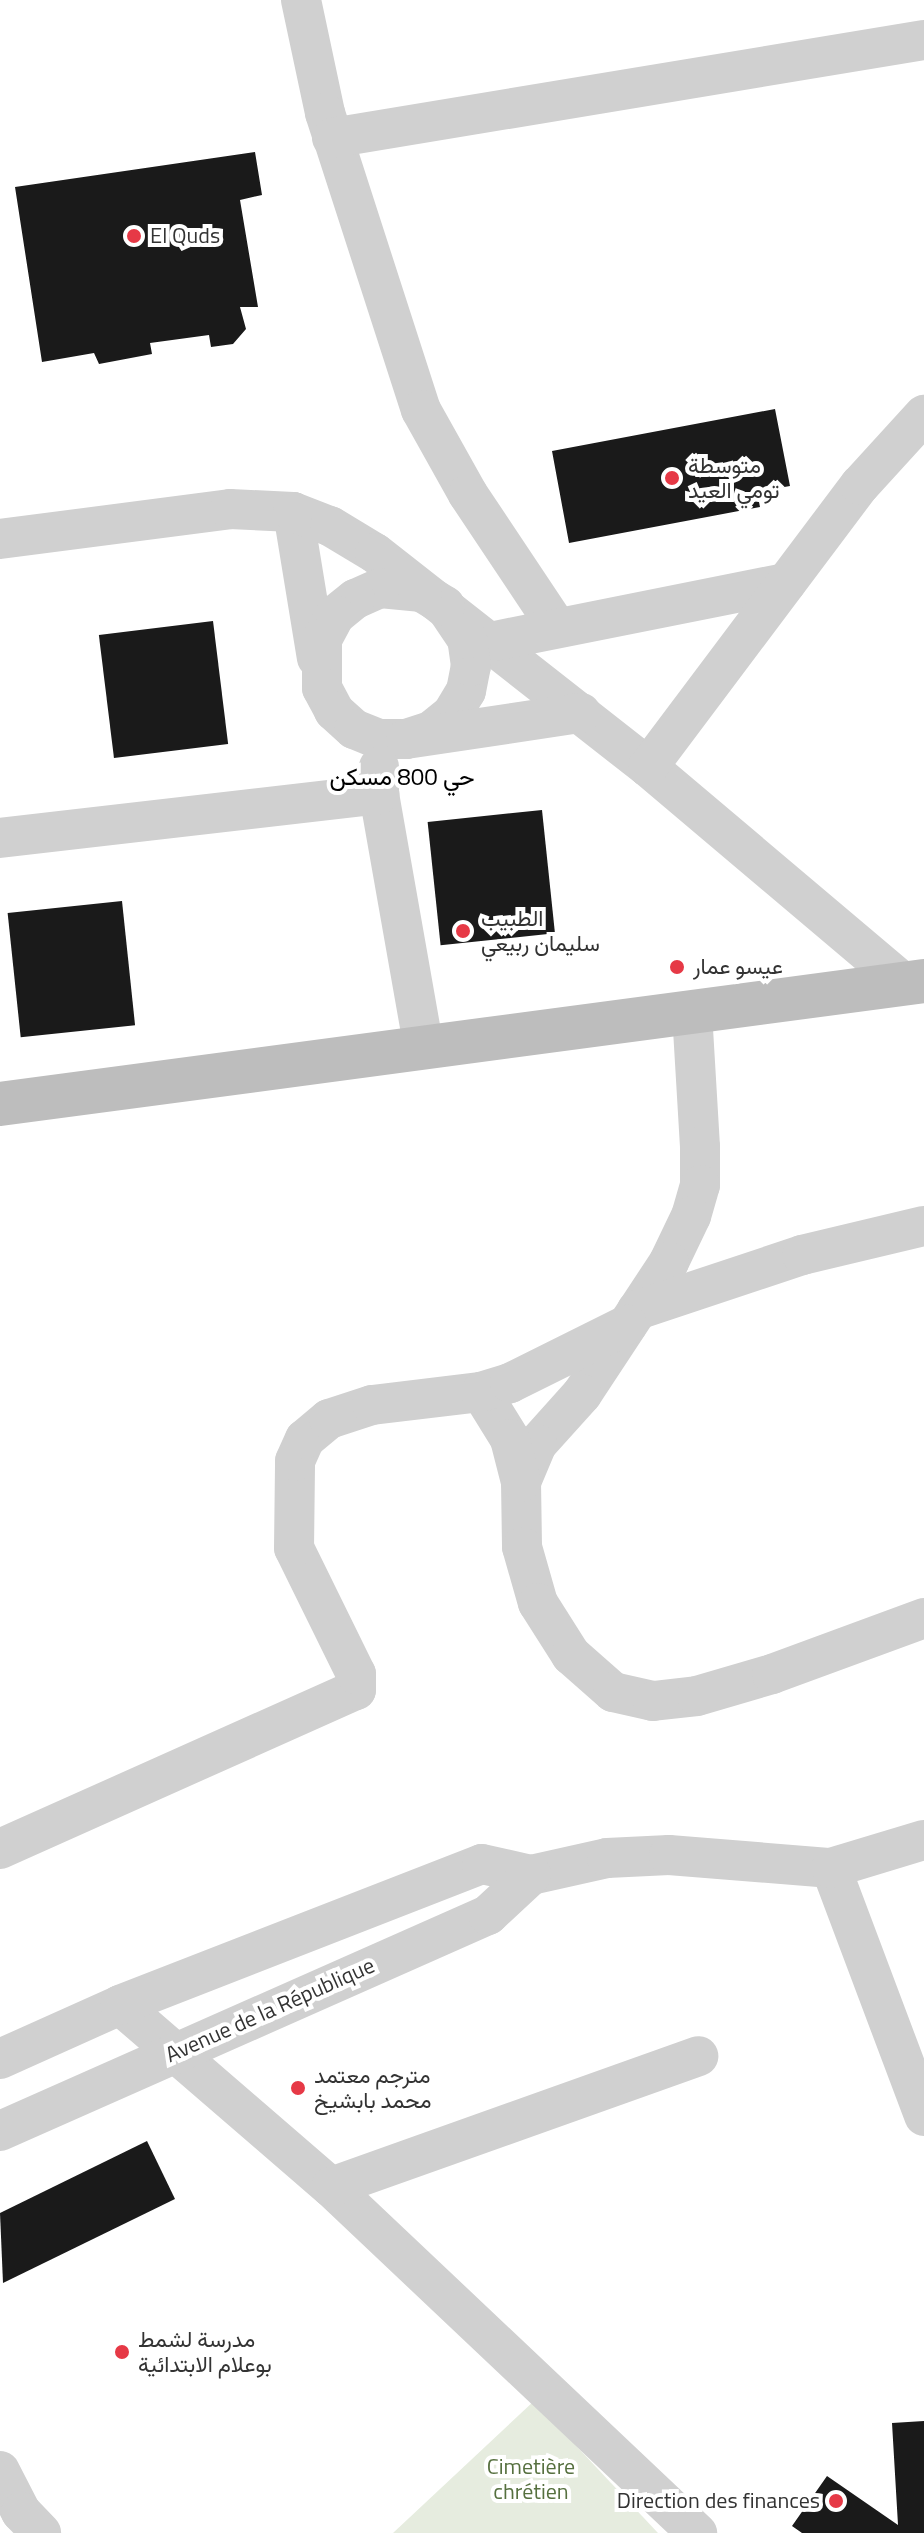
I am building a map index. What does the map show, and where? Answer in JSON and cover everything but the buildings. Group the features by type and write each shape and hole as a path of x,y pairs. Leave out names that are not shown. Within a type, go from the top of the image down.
{"main road":[{"path":"0,1104 914,982"}],"street":[{"path":"301,0 332,138 421,410 468,494 556,626"},
{"path":"332,138 924,40"},
{"path":"648,767 860,485 924,415"},
{"path":"0,539 230,509 293,512 330,526 375,553 445,606 914,982"},
{"path":"293,512 322,688 334,711 354,729 393,739 581,713"},
{"path":"490,642 556,626 786,583"},
{"path":"318,662 322,639 335,615 355,599 396,587 422,592 445,606 467,639 471,666 466,691 452,714 431,731 393,739"},
{"path":"393,739 379,794 424,1048"},
{"path":"0,838 379,794"},
{"path":"521,1482 537,1444 582,1394 674,1251 700,1185 692,1012"},
{"path":"0,1849 356,1690 356,1674 294,1548 295,1461 305,1439 329,1419 372,1405 481,1392 510,1383 632,1318 802,1255 924,1226"},
{"path":"481,1392 510,1439 521,1482 522,1547 538,1603 571,1655 613,1692 653,1701 697,1696 924,1618"},
{"path":"0,2059 120,2005 482,1864 531,1875 607,1858 669,1855 831,1868 924,1840"},
{"path":"831,1868 924,2116"},
{"name":"Avenue de la République","path":"0,2131 488,1915 531,1875"},
{"path":"120,2005 331,2187 697,2533"},
{"path":"331,2187 698,2056"},
{"path":"0,2471 21,2512 41,2533"}],"green space":[{"name":"Cimetière chrétien","path":"534,2401 658,2533 393,2533"}],"place":[{"name":"El Quds","path":"134,236"},
{"name":"متوسطة تومي العيد","path":"672,478"},
{"name":"الطبيب سليمان ربيعي","path":"463,931"},
{"name":"عيسو عمار","path":"677,967"},
{"name":"مترجم معتمد محمد بابشيخ","path":"298,2088"},
{"name":"مدرسة لشمط بوعلام الابتدائية","path":"122,2352"},
{"name":"Direction des finances","path":"836,2501"}],"district":[{"name":"حي 800 مسكن","path":"402,777"}]}
